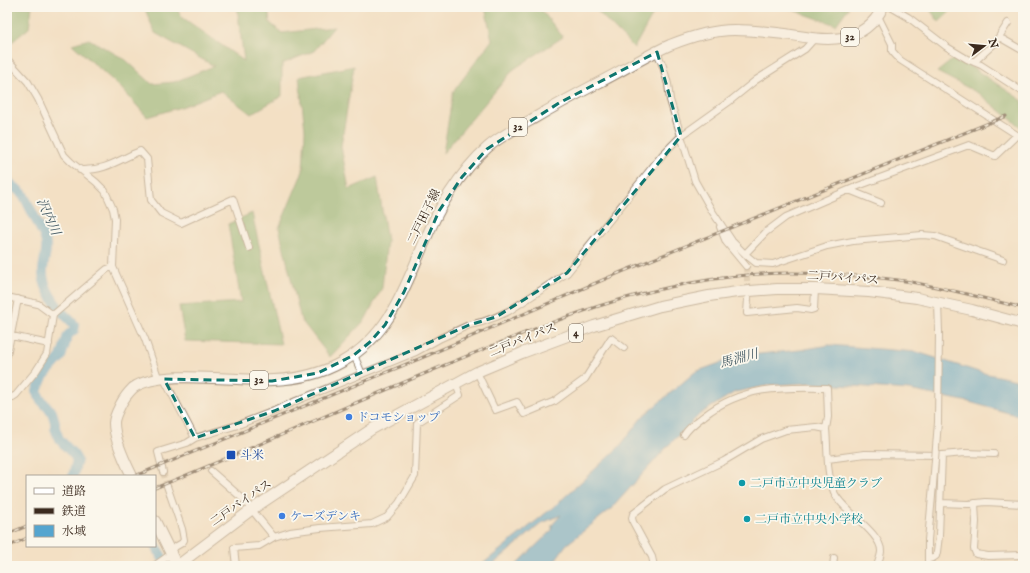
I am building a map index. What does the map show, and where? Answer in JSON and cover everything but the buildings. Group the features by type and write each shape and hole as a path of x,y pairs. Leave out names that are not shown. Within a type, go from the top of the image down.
{"main road":[{"name":"二戸田子線","path":"132,475 117,439 114,423 119,408 125,397 132,389 139,385 161,380 210,377 272,381 295,378 318,373 339,364 354,355 370,342 385,325 404,292 439,211 446,199 474,162 487,148 501,137 559,103 670,45 692,37 718,31 733,30 840,39 852,36 866,28 878,16 883,7"},
{"name":"二戸バイパス","path":"179,565 251,510 372,429 476,372 594,326 660,306 737,292 815,288 889,294 916,298 972,310 1023,324"},
{"path":"156,522 171,554 179,565"}],"street":[{"path":"891,7 908,17 947,46 1023,92"},
{"path":"745,254 766,232 786,217 849,190 969,145 995,156 1017,135 900,60 892,51 892,44 878,16"},
{"path":"974,62 995,43 1008,23"},
{"path":"999,37 1020,49"},
{"path":"163,472 158,452 187,443 194,438 253,420 416,352 441,338 509,311 567,273 662,154 681,136 730,101 756,80 805,49 814,38"},
{"path":"657,52 666,78 670,100 695,181 716,218 726,242 746,266"},
{"path":"7,59 28,82 38,99 64,154 80,170 96,182 104,191 113,209 113,267 145,339 161,380 194,438"},
{"path":"80,170 101,169 140,151 147,159 151,200 161,213 181,223 233,199 249,248"},
{"path":"849,190 881,203"},
{"path":"716,218 732,241 756,263 774,264 827,246 853,241 922,235 935,236 1003,260"},
{"path":"7,396 13,397 16,395 36,371 47,354 53,315 107,269 113,267"},
{"path":"748,299 747,313 797,308 811,310 814,308 815,288"},
{"path":"7,297 38,304 53,315"},
{"path":"7,355 9,335 18,299"},
{"path":"928,566 938,422 938,303"},
{"path":"9,335 49,344"},
{"path":"476,372 495,410 517,402 524,414 555,401 585,379 611,338 624,348"},
{"path":"354,355 362,374"},
{"path":"236,566 234,548 259,546 274,537 290,532 372,524 387,517 399,503 415,476 417,423 460,395 456,384"},
{"path":"684,435 689,427 711,410 734,397 754,391 769,389 793,387 828,388 828,417 826,429 828,459 833,491 838,501 860,521 880,546 881,552 877,566"},
{"path":"654,566 652,557 632,518 633,514 653,498 665,489 724,461 761,439 775,433 786,430 816,427 826,429"},
{"path":"828,459 865,454 942,455 965,452 994,454"},
{"path":"928,558 933,558 936,556 937,552 942,455"},
{"path":"210,471 243,499 274,537"},
{"path":"154,566 171,554 175,547 184,540 182,529 167,486"},
{"path":"940,503 986,502 1023,504"},
{"path":"975,503 976,522 974,550 976,554 988,556 1023,555"},
{"path":"833,566 834,558"}],"highlighted area":[{"path":"657,52 681,136 567,273 496,317 469,325 274,411 195,438 164,379 272,381 318,373 354,355 370,342 385,325 404,292 439,211 462,177 487,149 559,103"}],"green space":[{"path":"7,7 32,7 29,28 7,46"},
{"path":"144,7 176,7 182,17 244,61 237,7 268,7 270,23 282,33 334,27 314,51 282,64 282,96 251,114 221,91 181,107 147,117 121,88 72,44 89,39 126,60 152,84 174,82 214,66 155,33"},
{"path":"485,7 539,7 563,37 514,69 443,153 453,92 492,40"},
{"path":"593,7 657,7 634,48"},
{"path":"784,7 849,7 836,25"},
{"path":"928,7 955,7 939,22"},
{"path":"956,57 1023,101 1023,129 978,93 937,72"},
{"path":"354,66 341,146 349,189 377,177 387,241 382,288 365,320 330,357 301,320 279,228 303,171 305,130 299,77"},
{"path":"252,213 281,344 185,341 179,306 241,302 228,224"}],"water":[{"name":"馬淵川","path":"829,345 917,352 979,372 1016,380 1023,398 1023,417 969,402 909,390 810,383 771,385 735,392 700,414 667,447 611,509 566,545 551,566 515,566 552,530 552,525 561,515 542,523 491,566 480,566 557,504 620,446 642,417 695,372 739,356 800,350"}],"waterway":[{"name":"沢内川","path":"7,181 23,194 44,236 46,249 43,275 46,287 59,308 75,326 74,330 68,335 61,357 43,377 37,391 40,399 52,412 59,439 77,460 73,475"},
{"name":"沢内川","path":"156,547 167,566"}],"tunnel":[{"path":"746,266 748,294"},
{"path":"163,472 167,486"}],"railway":[{"path":"137,475 426,356 619,273 1006,116"},
{"path":"156,488 524,333 599,306 670,287 744,275 793,273 832,274 898,280 961,292 1023,308"},
{"path":"7,534 26,526"},
{"path":"7,547 26,538"}],"place":[{"name":"ドコモショップ","path":"349,417"},
{"name":"斗米","path":"231,455"},
{"name":"二戸市立中央児童クラブ","path":"742,483"},
{"name":"ケーズデンキ","path":"282,516"},
{"name":"二戸市立中央小学校","path":"747,519"}]}
